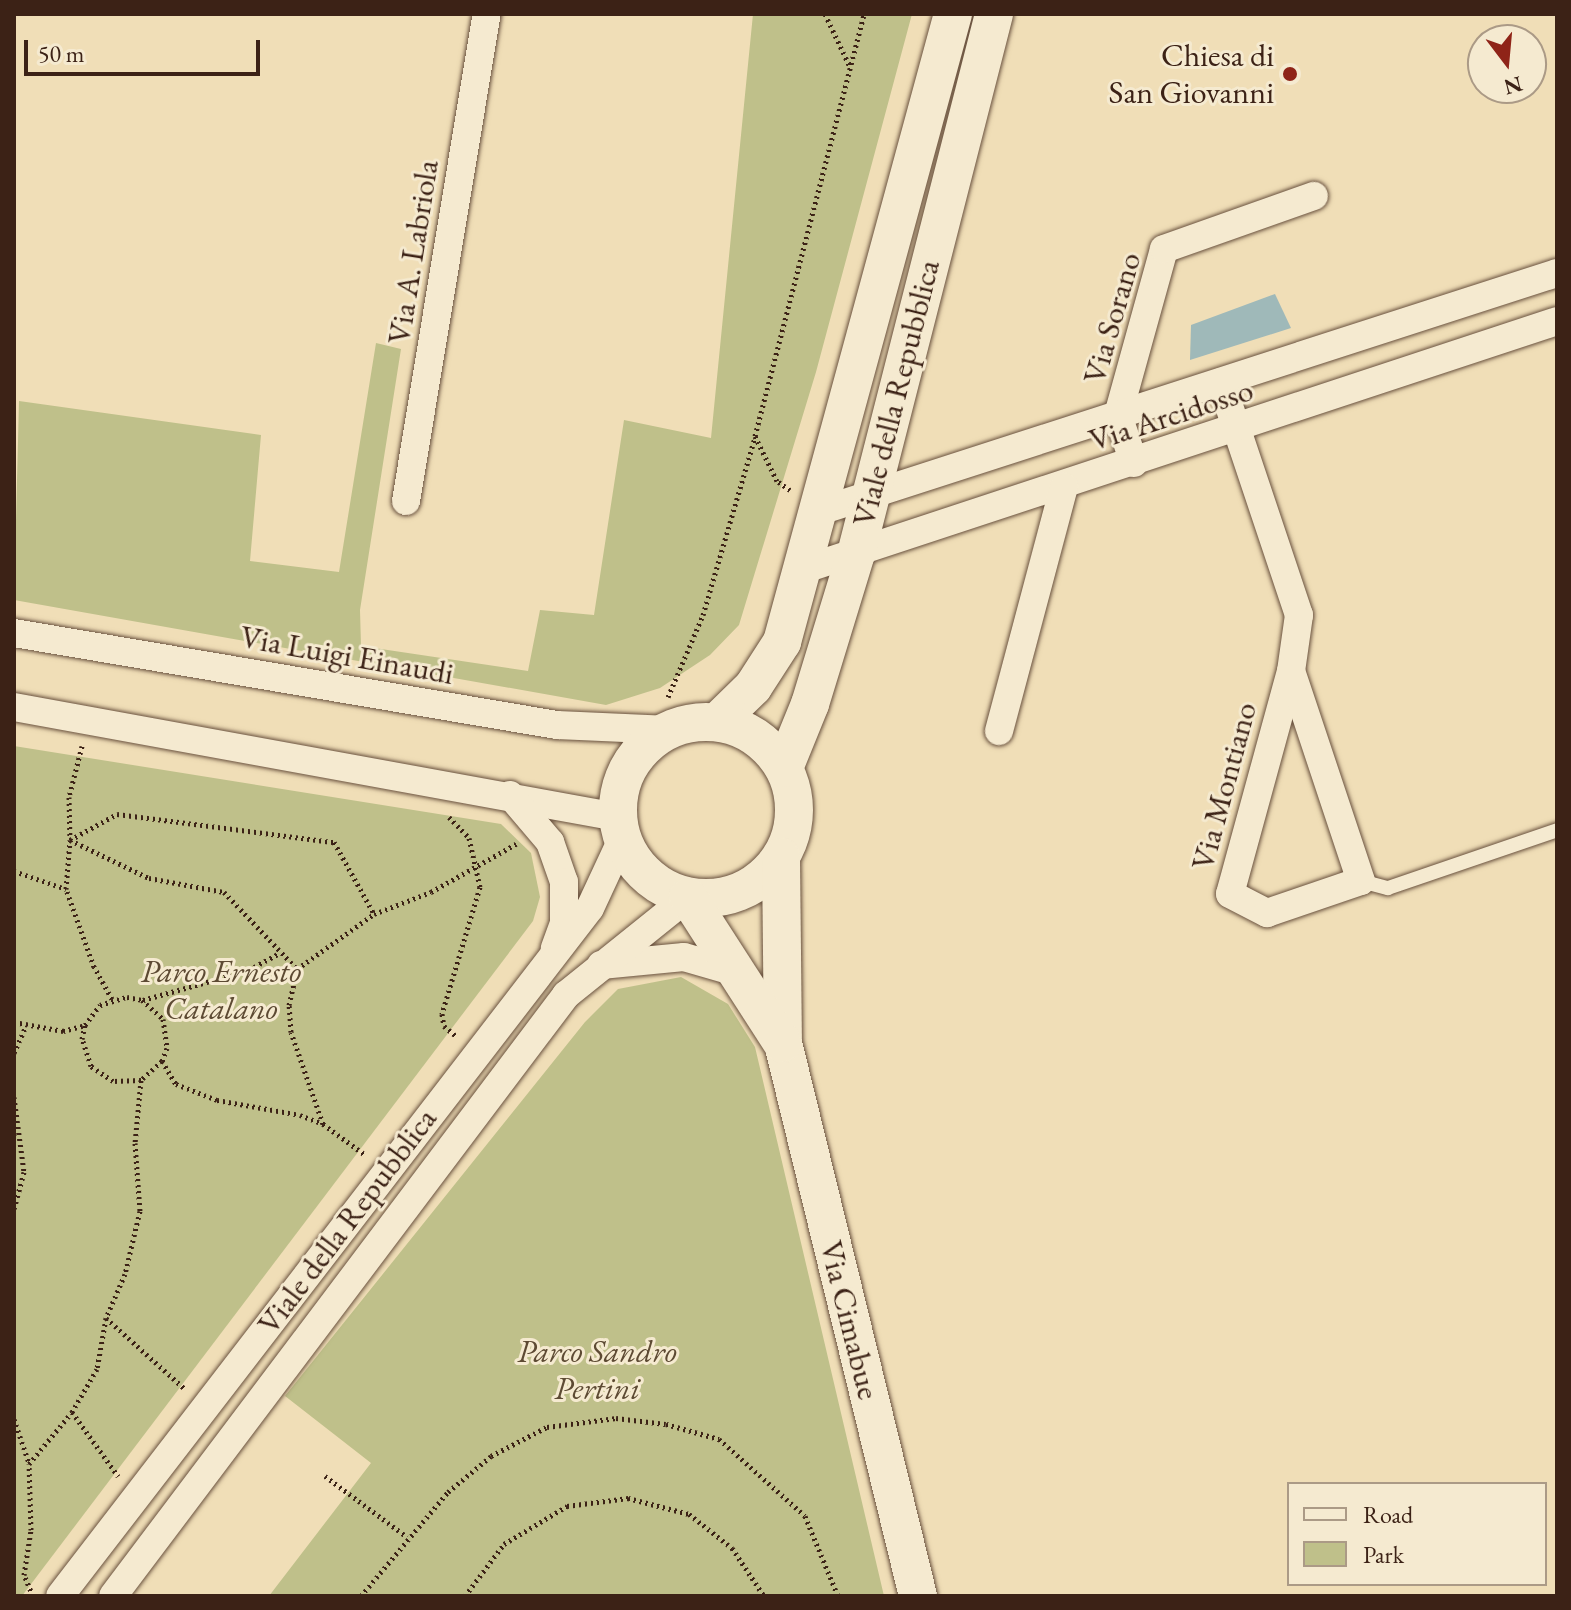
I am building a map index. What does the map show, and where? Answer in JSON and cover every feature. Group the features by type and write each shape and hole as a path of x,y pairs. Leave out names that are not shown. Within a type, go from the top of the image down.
{"main road":[{"name":"Viale della Repubblica","path":"620,828 624,776 636,755 669,714 717,722 753,687 782,642 805,569 809,503 953,14"},
{"name":"Viale della Repubblica","path":"784,768 810,704 856,554 867,498 994,14"},
{"path":"620,828 651,880 688,897 729,896 749,887 781,857 794,806 784,768 760,740 717,722"},
{"name":"Via Cimabue","path":"781,857 783,1043 918,1596"},
{"name":"Via Cimabue","path":"688,897 783,1043"}],"street":[{"name":"Via A. Labriola","path":"406,501 487,14"},
{"name":"Via Sorano","path":"1134,463 1118,415 1164,249 1314,196"},
{"name":"Via Arcidosso","path":"809,503 867,498 1548,276"},
{"path":"1548,276 1556,325"},
{"name":"Via Arcidosso","path":"805,569 1556,325"},
{"name":"Via Montiano","path":"1221,382 1299,615 1291,671 1230,894 1267,913 1361,881 1291,671"},
{"path":"999,731 1064,486"},
{"name":"Via Luigi Einaudi","path":"14,633 557,725 669,714"},
{"path":"14,707 510,795 620,828"},
{"path":"510,795 550,842 564,882 564,923 550,962"},
{"name":"Viale della Repubblica","path":"60,1596 590,908 620,828"},
{"name":"Viale della Repubblica","path":"113,1596 566,995 688,897"},
{"path":"600,965 684,957 736,972"}],"lane":[{"path":"1361,881 1388,888 1557,830"}],"path":[{"path":"825,14 851,68"},
{"path":"669,714 703,615 755,436 864,14"},
{"path":"755,436 777,481 809,503"},
{"path":"82,745 69,797 70,840 66,889 94,967 112,999"},
{"path":"70,840 117,814 334,842 374,914"},
{"path":"446,814 469,838 479,863 480,887 442,1014 444,1026 456,1036"},
{"path":"323,1124 291,1032 289,1005 297,969 374,914 431,892 526,838"},
{"path":"70,840 149,878 224,892 239,903 278,954 297,969"},
{"path":"14,871 66,889"},
{"path":"142,1000 163,1019 168,1033 162,1061 141,1080 113,1081 91,1066 82,1039 85,1025 100,1005 112,999 142,1000 249,970 278,954"},
{"path":"14,1022 63,1031 85,1025"},
{"path":"14,1053 26,1026"},
{"path":"162,1061 176,1084 217,1100 274,1108 323,1124 367,1157"},
{"path":"29,1464 72,1412 97,1369 106,1318 125,1274 140,1211 135,1143 141,1080"},
{"path":"14,1097 24,1172 14,1209"},
{"path":"106,1318 187,1391"},
{"path":"72,1412 121,1480"},
{"path":"361,1596 407,1537 448,1492 491,1456 547,1427 616,1418 666,1424 719,1439 805,1516 838,1596"},
{"path":"14,1419 29,1464 31,1530 24,1575 26,1590 33,1596"},
{"path":"325,1476 407,1537"},
{"path":"465,1596 504,1544 567,1506 628,1498 689,1514 732,1548 764,1596"}],"green space":[{"path":"753,14 912,14 816,372 739,625 710,655 660,688 606,705 14,600 19,401 261,435 250,561 339,572 376,343 401,349 360,610 361,646 528,671 540,610 594,615 624,420 711,438"},
{"name":"Parco Ernesto Catalano","path":"14,746 501,824 531,853 540,897 533,921 22,1596 14,1596"},
{"name":"Parco Sandro Pertini","path":"681,977 728,1004 755,1047 884,1596 269,1596 371,1463 285,1396 585,1022 618,989"}],"water":[{"path":"1275,294 1291,328 1190,360 1191,325"}],"place":[{"name":"Chiesa di San Giovanni","path":"1290,74"}]}
